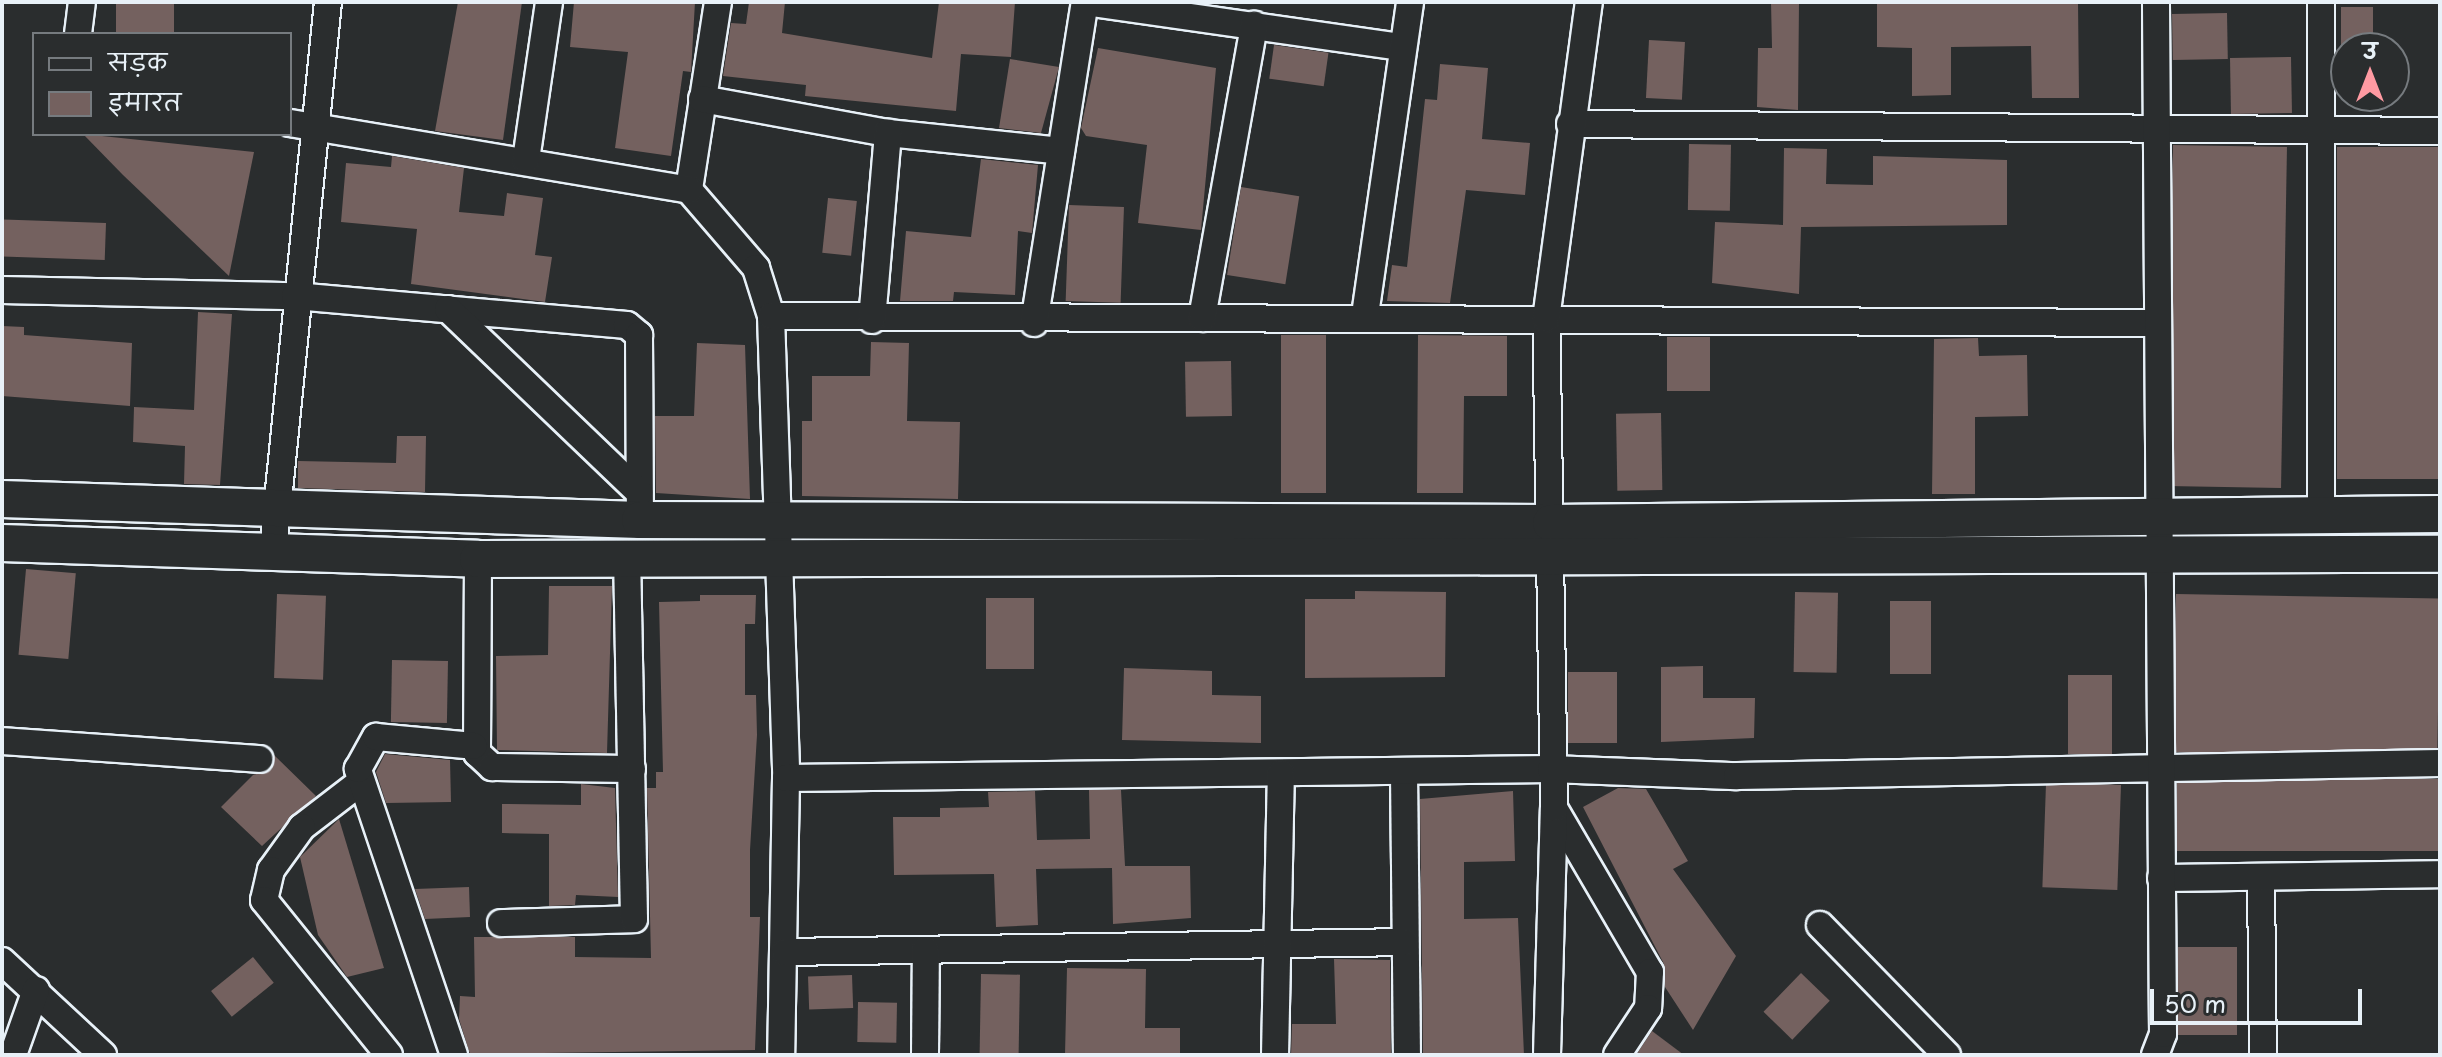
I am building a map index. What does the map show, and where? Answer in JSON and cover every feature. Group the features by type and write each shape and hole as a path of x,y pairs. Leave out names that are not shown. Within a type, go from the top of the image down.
{"street":[{"path":"78,32 82,2"},
{"path":"273,550 295,296 300,125 328,2"},
{"path":"526,160 549,2"},
{"path":"689,190 718,2"},
{"path":"1034,323 1085,2 1156,7 1403,47"},
{"path":"1365,315 1410,2"},
{"path":"1547,1055 1554,808 1546,319 1570,124 1589,2"},
{"path":"2155,1055 2163,1034 2156,2"},
{"path":"2321,2 2321,516"},
{"path":"1202,318 1254,25"},
{"path":"702,99 888,133 1061,151"},
{"path":"1570,124 2157,134 2440,131"},
{"path":"300,125 526,160 689,190 756,268 771,316 786,778 781,1055"},
{"path":"872,320 888,133"},
{"path":"2,290 295,296 634,329 639,506"},
{"path":"448,309 639,506"},
{"path":"771,316 1034,323 1365,315 2157,323"},
{"path":"2,499 276,510 639,506 777,518 1551,523 2159,535 2440,554"},
{"path":"2,543 478,559 778,553 1551,559 2159,535 2321,516 2440,514"},
{"path":"501,923 632,921 627,556"},
{"path":"478,559 474,746 492,767 632,769"},
{"path":"454,1055 358,784 361,752 376,737 474,746"},
{"path":"2,741 259,759"},
{"path":"786,778 1551,769 1737,776 2160,765 2440,763"},
{"path":"1404,772 1407,1055"},
{"path":"1275,1055 1281,773"},
{"path":"358,784 302,827 271,870 264,900 389,1055"},
{"path":"1554,808 1650,972 1648,1008 1617,1055"},
{"path":"2161,878 2440,874"},
{"path":"2261,877 2263,1055"},
{"path":"1820,925 1947,1055"},
{"path":"785,952 1279,949 1405,942"},
{"path":"925,1055 926,950"},
{"path":"2,961 103,1055"},
{"path":"13,1055 36,990"}],"building":[{"path":"116,2 174,2 174,32 116,32"},
{"path":"458,2 522,2 503,140 435,131"},
{"path":"574,2 695,2 691,72 683,71 671,156 615,148 628,52 570,47"},
{"path":"749,2 785,2 782,33 932,58 939,2 1015,2 1011,57 961,54 956,111 805,96 806,85 723,76 731,23 746,24"},
{"path":"1771,2 1799,2 1798,110 1757,107 1758,48 1772,48"},
{"path":"1877,2 2078,2 2079,98 2032,98 2031,46 1951,47 1951,95 1912,96 1912,48 1877,47"},
{"path":"2341,7 2373,7 2373,32 2341,32"},
{"path":"2227,13 2228,59 2173,60 2172,14"},
{"path":"1649,40 1685,42 1682,100 1646,98"},
{"path":"1274,45 1328,53 1324,86 1269,79"},
{"path":"1098,48 1216,68 1201,230 1138,223 1147,145 1086,136 1081,128"},
{"path":"2291,57 2292,113 2231,114 2230,58"},
{"path":"1010,59 1059,67 1041,133 999,128"},
{"path":"1440,64 1488,68 1482,139 1530,143 1525,195 1466,190 1450,303 1387,301 1392,265 1407,267 1425,99 1437,100"},
{"path":"85,136 254,152 229,276"},
{"path":"1689,144 1731,145 1730,211 1688,210"},
{"path":"2173,145 2287,147 2281,488 2167,486"},
{"path":"2337,147 2439,147 2439,479 2337,479"},
{"path":"1784,148 1827,149 1826,184 1873,185 1873,156 2007,160 2007,225 1801,227 1799,294 1712,283 1715,222 1783,225"},
{"path":"392,156 464,168 459,212 504,216 507,193 543,198 535,255 552,257 545,302 411,284 417,229 341,222 346,163 391,167"},
{"path":"981,159 1038,165 1032,233 1018,231 1015,295 954,292 953,301 900,301 906,231 971,237"},
{"path":"1241,187 1299,196 1285,284 1227,275"},
{"path":"828,198 857,201 851,256 822,253"},
{"path":"1069,205 1124,207 1121,303 1066,301"},
{"path":"4,219 106,223 105,260 3,256"},
{"path":"198,312 232,314 220,485 184,484 185,446 133,442 134,407 194,410"},
{"path":"2,326 24,327 24,335 132,343 130,406 2,396"},
{"path":"1281,335 1326,335 1326,493 1281,493"},
{"path":"1418,335 1507,336 1507,396 1464,396 1463,493 1417,493"},
{"path":"1667,337 1710,337 1710,391 1667,391"},
{"path":"1978,338 1979,356 2027,355 2028,416 1975,417 1975,494 1932,494 1934,339"},
{"path":"871,342 909,343 907,421 960,422 958,499 802,496 802,421 812,421 812,376 870,376"},
{"path":"697,343 745,345 750,499 656,493 655,416 694,416"},
{"path":"1231,361 1232,416 1186,417 1185,362"},
{"path":"1661,413 1662,490 1617,491 1616,414"},
{"path":"397,436 426,436 425,492 298,488 298,461 396,463"},
{"path":"26,569 76,573 68,659 19,655"},
{"path":"549,586 612,586 607,753 497,750 496,656 548,655"},
{"path":"1355,591 1446,592 1445,677 1305,678 1305,599 1355,599"},
{"path":"1795,592 1838,593 1837,673 1794,672"},
{"path":"277,594 326,596 323,680 274,678"},
{"path":"2176,594 2440,599 2437,757 2173,752"},
{"path":"700,595 756,595 755,624 745,624 745,695 756,695 757,735 750,850 750,917 760,917 755,1050 470,1054 459,1019 460,996 475,997 474,937 575,937 575,957 651,958 647,788 656,788 656,772 663,772 659,602 700,601"},
{"path":"986,598 1034,598 1034,669 986,669"},
{"path":"1890,601 1931,601 1931,674 1890,674"},
{"path":"392,660 448,661 447,723 391,722"},
{"path":"1703,666 1703,698 1755,698 1754,738 1661,742 1661,667"},
{"path":"1124,668 1212,671 1212,695 1261,696 1261,743 1122,740"},
{"path":"1568,672 1617,672 1617,743 1568,743"},
{"path":"2068,675 2112,675 2112,754 2068,754"},
{"path":"385,754 450,760 451,802 386,803 376,772"},
{"path":"274,755 316,796 262,846 221,807 253,775 272,769"},
{"path":"2177,779 2440,779 2440,851 2177,851"},
{"path":"2046,782 2121,785 2117,890 2042,887"},
{"path":"581,784 615,788 618,897 576,895 575,905 549,906 549,834 502,833 502,804 581,805"},
{"path":"1618,788 1646,789 1688,861 1673,869 1736,956 1693,1030 1665,987 1664,964 1583,807"},
{"path":"1089,790 1121,790 1125,866 1190,866 1191,918 1113,924 1112,868 1036,869 1038,925 996,927 994,874 894,875 893,817 940,817 940,808 989,807 988,792 1035,791 1037,840 1090,839"},
{"path":"1513,791 1515,861 1464,862 1464,919 1518,918 1524,1055 1423,1055 1420,799"},
{"path":"339,819 384,968 347,977 318,935 300,857"},
{"path":"469,887 470,917 425,919 415,889"},
{"path":"2178,947 2237,947 2237,1035 2178,1035"},
{"path":"253,957 274,983 232,1017 211,991"},
{"path":"1334,959 1390,960 1391,1055 1291,1055 1292,1024 1336,1024"},
{"path":"1067,968 1146,969 1145,1028 1180,1028 1180,1055 1065,1055"},
{"path":"1801,973 1830,1001 1792,1040 1763,1012"},
{"path":"981,974 1020,975 1019,1055 980,1055"},
{"path":"852,975 853,1008 809,1010 808,977"},
{"path":"858,1002 897,1003 896,1043 857,1042"},
{"path":"1652,1031 1684,1055 1636,1055"}]}
